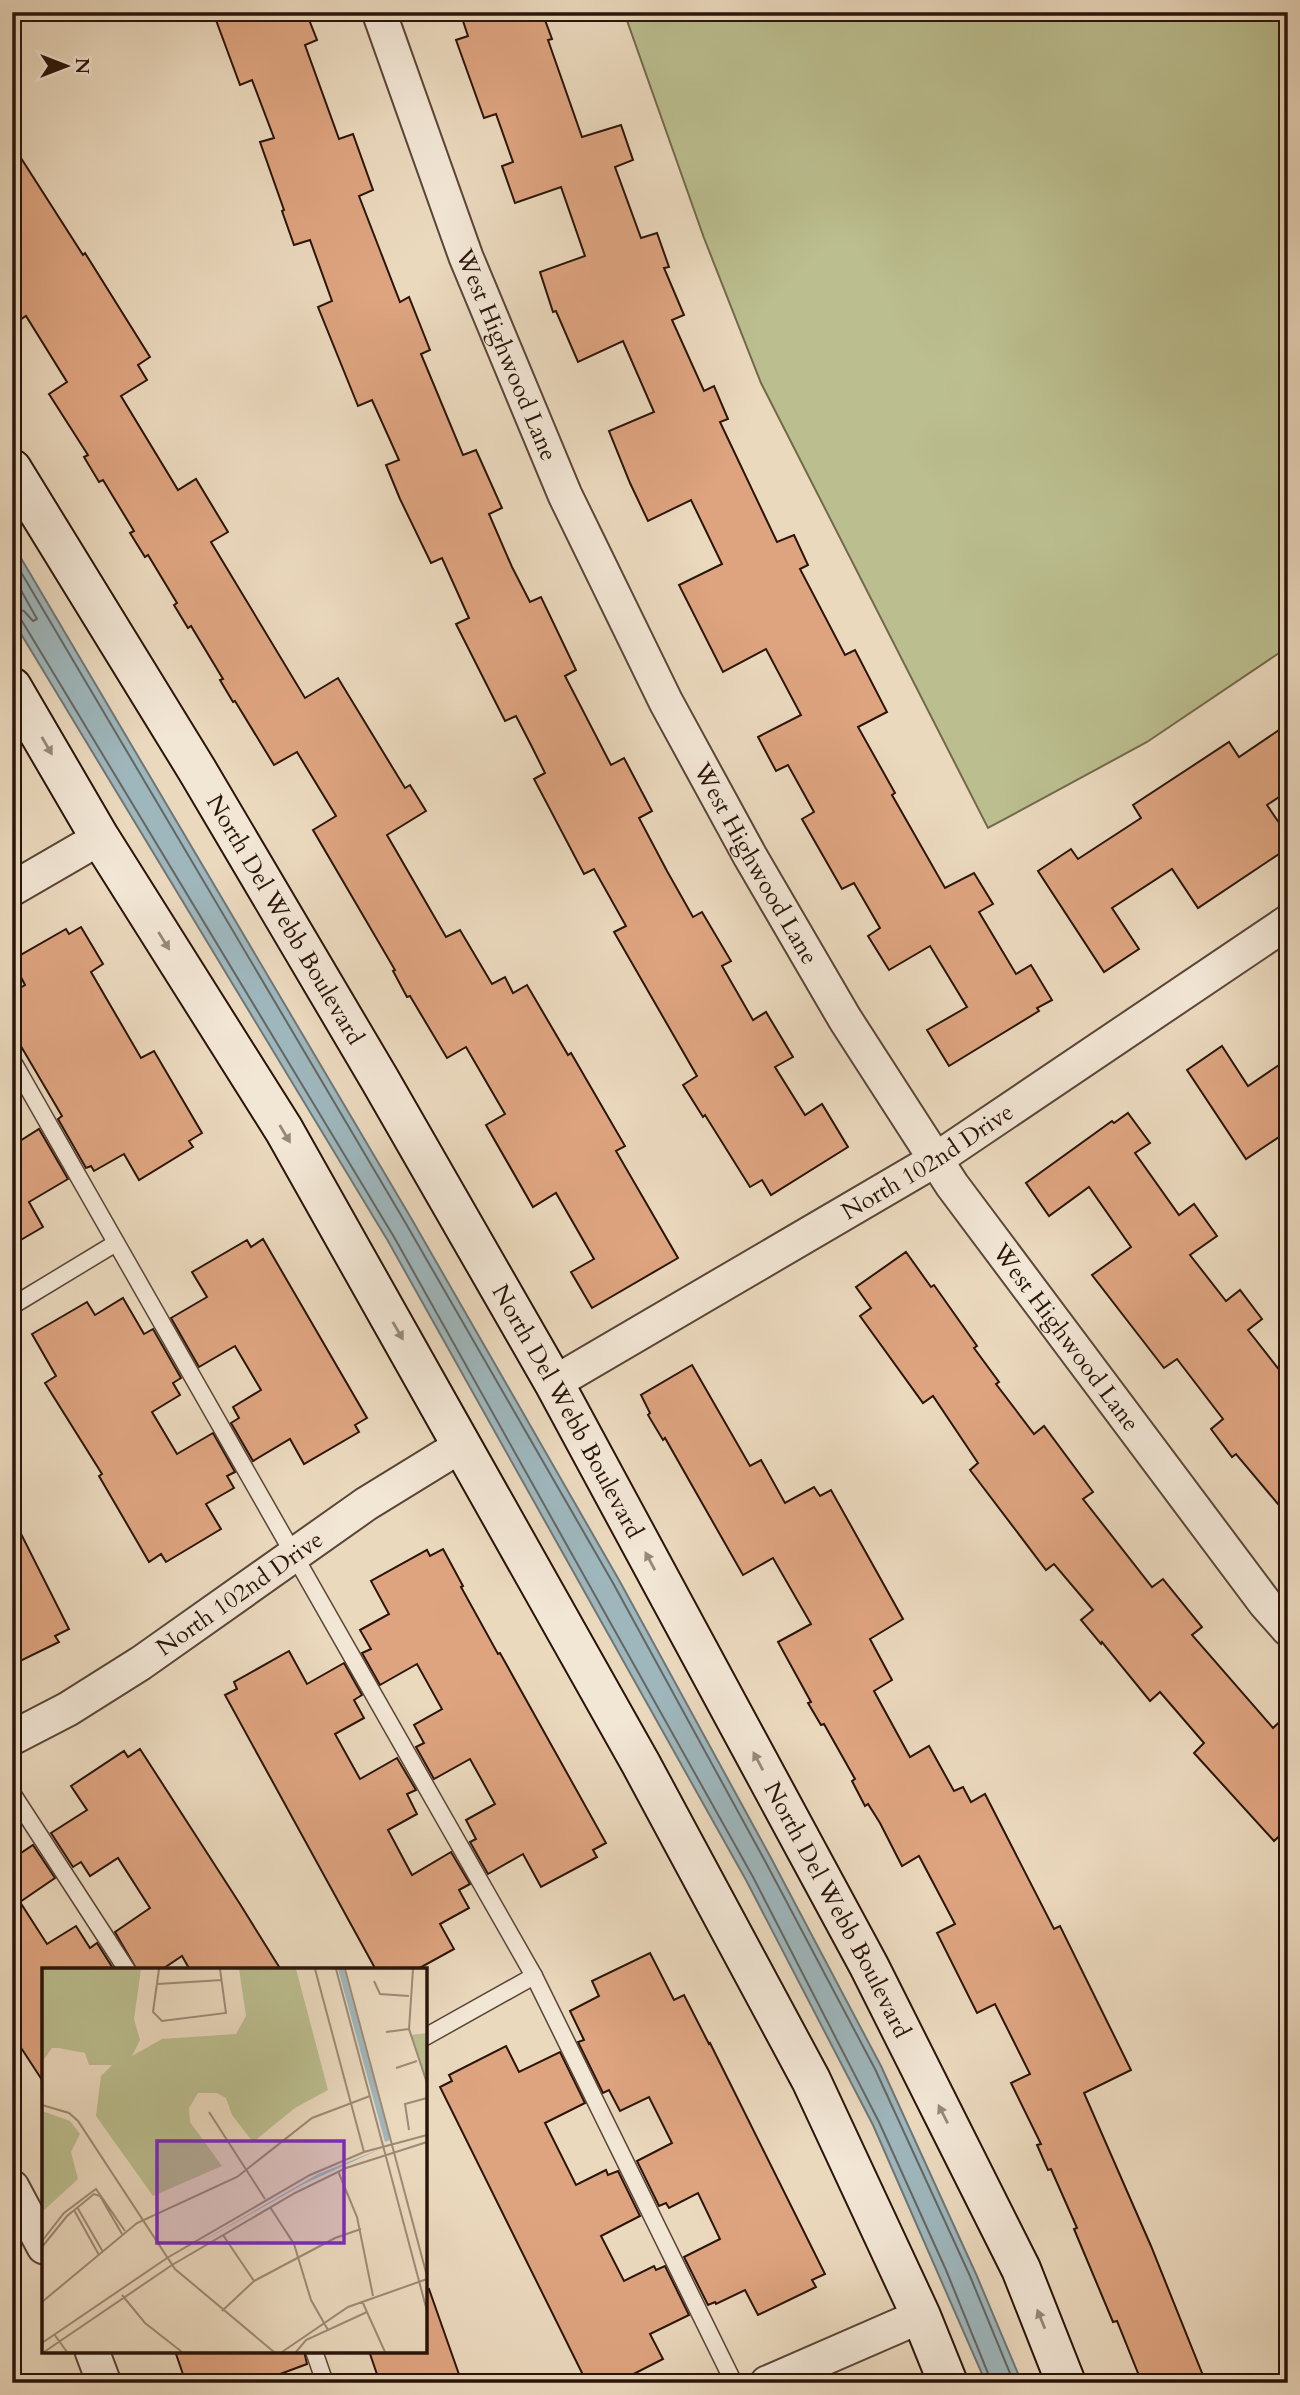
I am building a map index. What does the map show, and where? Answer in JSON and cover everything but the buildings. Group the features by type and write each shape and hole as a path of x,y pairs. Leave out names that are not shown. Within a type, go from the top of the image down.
{"street":[{"name":"West Highwood Lane","path":"379,12 466,257 565,495 666,702 750,856 845,1020 935,1160 1256,1592 1288,1629"},
{"name":"North Del Webb Boulevard","path":"12,469 197,770 380,1080 554,1383 869,1966 1021,2269 1066,2383"},
{"path":"12,687 100,838 284,1130 622,1728 756,1974 837,2134 921,2316 948,2383"},
{"path":"12,888 100,838"},
{"name":"North 102nd Drive","path":"554,1383 935,1160 1288,922"},
{"name":"North 102nd Drive","path":"12,1738 68,1709 141,1663 366,1504 462,1445"},
{"path":"12,2187 42,2244"},
{"path":"767,2383 921,2316"},
{"path":"93,2353 104,2383"}],"lane":[{"path":"12,1060 534,1976 734,2383"},
{"path":"12,1306 116,1243"},
{"path":"12,1793 126,1968"},
{"path":"427,2036 534,1976"},
{"path":"315,2353 325,2383"}],"green space":[{"path":"624,12 1288,12 1288,647 1147,742 988,828 761,383 704,238"}],"water":[{"path":"12,543 411,1218 619,1580 881,2066 976,2274 1022,2383 986,2383 873,2125 746,1880 388,1241 12,619"}]}
